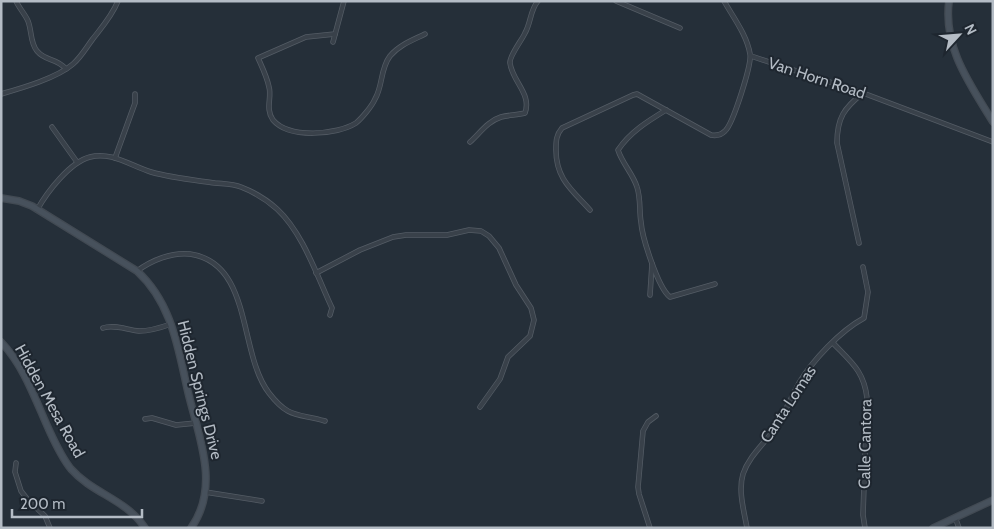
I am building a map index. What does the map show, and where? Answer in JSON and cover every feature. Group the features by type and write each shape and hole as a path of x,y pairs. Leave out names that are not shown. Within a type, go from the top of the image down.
{"street":[{"path":"16,1 27,18 36,51 44,58 57,60 66,69"},
{"path":"1,94 34,84 73,65 109,19 118,1"},
{"path":"332,42 336,34 344,1"},
{"path":"470,142 494,120 500,117 525,113 528,106 510,65 510,60 526,31 538,1"},
{"path":"616,1 680,28"},
{"path":"724,1 747,42 751,56"},
{"path":"949,1 948,26 956,57 993,122"},
{"path":"336,34 306,37 258,58 270,89 270,115 274,121 287,129 309,134 334,130 357,122 375,99 385,63 392,54 411,40 426,34"},
{"name":"Van Horn Road","path":"590,210 562,178 557,168 557,133 562,128 633,95 639,95 711,135 719,135 725,131 746,81 751,56 863,94 993,142"},
{"path":"115,158 135,103 135,94"},
{"path":"859,243 837,143 837,134 841,117 849,104 863,94"},
{"path":"666,110 647,121 624,141 618,150 622,161 637,186 641,224 652,262 666,293 670,296 716,284"},
{"path":"52,127 77,162"},
{"path":"37,210 50,190 77,162 96,155 115,158 150,172 239,186 259,196 278,210 290,223 332,308 330,315"},
{"name":"Hidden Springs Drive","path":"1,198 20,201 37,210 137,271 155,291 163,304 180,352 205,463 205,492 199,514 191,528"},
{"path":"316,273 360,250 393,237 406,235 447,235 469,230 481,232 489,236 498,248 516,285 530,308 534,320 530,336 508,357 500,380 480,407"},
{"path":"137,271 155,260 177,254 199,256 209,260 218,267 226,275 235,290 261,382 268,392 289,413 325,421"},
{"path":"650,295 652,262"},
{"name":"Canta Lomas","path":"747,528 741,492 742,480 747,466 779,422 805,374 853,324 864,318 868,292 863,267"},
{"path":"103,328 110,326 142,331 154,330 171,324"},
{"name":"Hidden Mesa Road","path":"1,342 20,367 59,451 68,464 89,485 132,511 145,528"},
{"name":"Calle Cantora","path":"833,343 859,371 866,386 865,528"},
{"path":"650,528 638,487 643,431 648,422 656,416"},
{"path":"145,419 152,418 176,425 196,423"},
{"path":"16,463 15,472 21,490 28,500 45,516 50,528"},
{"path":"205,492 262,501"},
{"path":"933,528 993,500"},
{"path":"955,517 959,528"}]}
